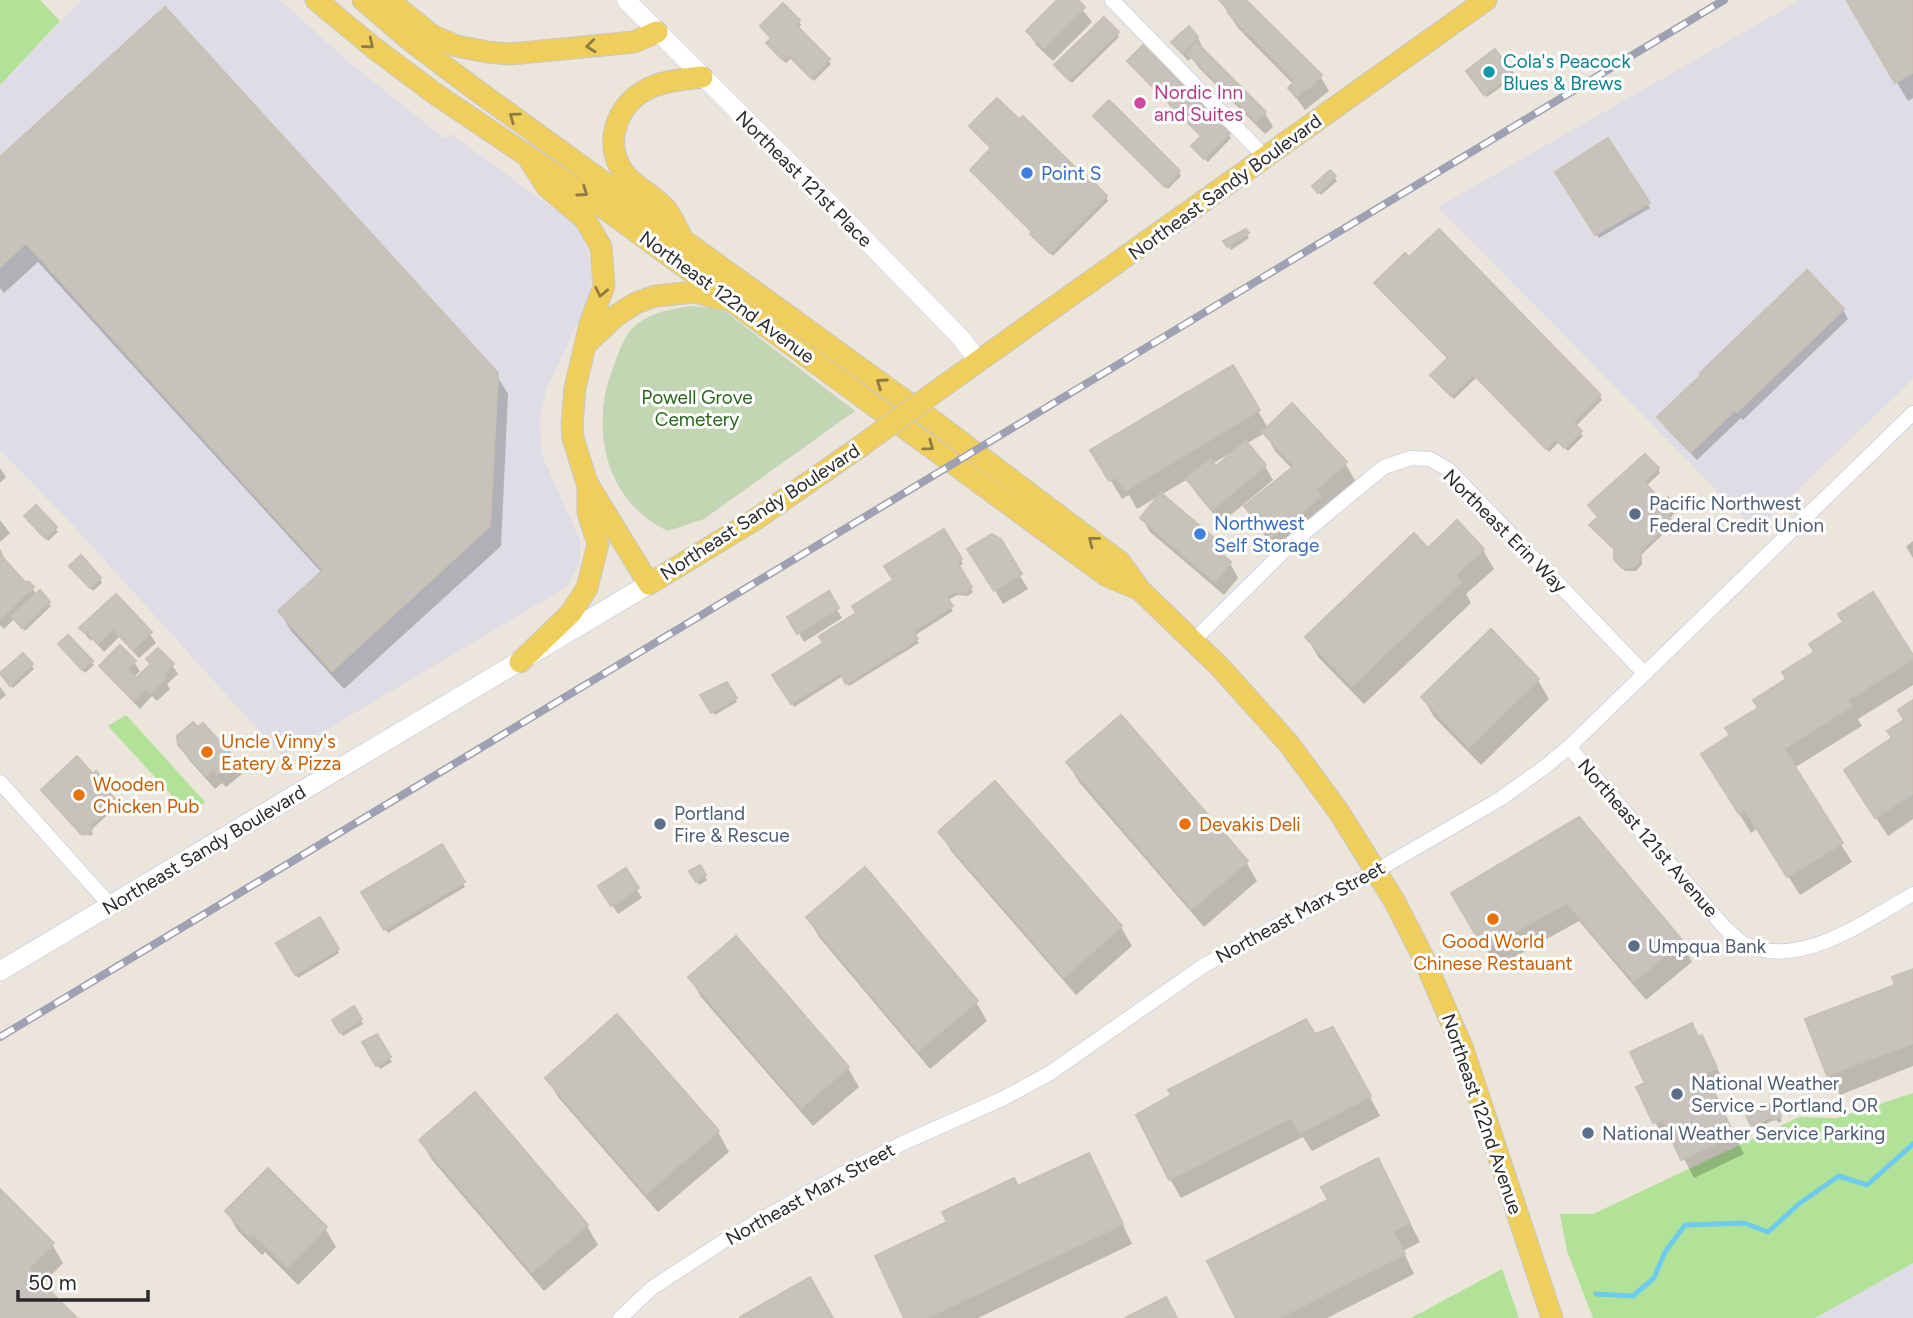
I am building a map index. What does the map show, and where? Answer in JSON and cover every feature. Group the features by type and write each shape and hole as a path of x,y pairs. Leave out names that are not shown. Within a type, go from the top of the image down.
{"main road":[{"name":"Northeast 122nd Avenue","path":"316,0 407,73 584,193 1107,576 1140,590"},
{"name":"Northeast 122nd Avenue","path":"363,0 461,79 1077,528 1120,562 1140,590 1194,640 1252,701 1289,744 1339,812 1376,871 1423,957 1463,1049 1552,1318"},
{"path":"388,0 433,36 457,46 487,52 511,54 634,42 657,32"},
{"name":"Northeast Sandy Boulevard","path":"0,971 756,519 1486,0"},
{"path":"685,242 665,207 623,172 612,142 619,118 637,95 653,86 702,77"},
{"path":"526,154 547,187 585,219 601,247 604,286 590,324 575,388 572,424 587,483 649,584"},
{"path":"587,343 617,315 636,303 655,296 695,292 732,302"},
{"path":"520,662 571,613 587,588 598,544 589,513 587,483"}],"street":[{"name":"Northeast 121st Place","path":"626,0 806,179 961,338 979,362"},
{"path":"1112,0 1266,158"},
{"name":"Northeast Marx Street","path":"620,1318 652,1288 730,1237 840,1175 903,1143 1004,1098 1050,1073 1203,965 1376,871 1500,799 1569,747 1913,413"},
{"name":"Northeast Erin Way","path":"1194,640 1293,542 1384,467 1411,458 1430,459 1449,470 1644,673"},
{"name":"Northeast 121st Avenue","path":"1569,747 1725,928 1745,944 1768,951 1793,950 1821,944 1913,894"},
{"path":"0,782 110,905"}],"shaded area":[{"path":"81,0 280,0 350,63 445,139 451,134 555,210 557,208 576,227 587,248 592,275 588,301 546,390 540,419 541,449 545,462 580,540 580,562 568,586 282,756 69,521 0,450 0,85"},
{"path":"1800,0 1913,0 1913,379 1756,530 1438,207"},
{"path":"1913,1263 1913,1318 1815,1318 1855,1295"}],"green space":[{"path":"0,0 40,0 60,21 0,85"},
{"name":"Powell Grove Cemetery","path":"693,306 722,309 855,411 704,519 668,531 646,518 629,501 616,481 603,436 603,412 614,365 633,328 657,314"},
{"path":"126,715 205,802 188,813 108,726"},
{"path":"1913,1093 1913,1263 1815,1318 1593,1318 1567,1251 1560,1214 1593,1214 1799,1117 1837,1118"},
{"path":"1502,1269 1519,1318 1411,1318"}],"building":[{"path":"1057,0 1078,0 1085,7 1044,48 1026,31"},
{"path":"1219,0 1246,0 1322,75 1296,97 1288,88 1294,82 1293,79 1228,13 1230,11"},
{"path":"1913,0 1913,72 1895,83 1847,1"},
{"path":"783,3 800,20 796,25 830,59 811,78 788,55 783,60 766,43 771,38 760,26"},
{"path":"165,7 498,373 490,526 332,671 278,611 323,570 26,243 0,267 0,157"},
{"path":"1104,17 1119,32 1069,80 1054,65"},
{"path":"1189,26 1198,37 1182,53 1171,42"},
{"path":"1197,43 1266,112 1256,121 1187,53"},
{"path":"1143,45 1230,133 1204,159 1191,146 1201,136 1127,61"},
{"name":"Cola's Peacock Blues & Brews","path":"1495,49 1513,73 1484,95 1466,71"},
{"name":"Point S","path":"997,98 1019,119 1023,116 1107,196 1050,253 970,170 991,148 969,126"},
{"path":"1109,100 1180,171 1165,187 1093,116"},
{"path":"1608,138 1650,203 1595,235 1555,172"},
{"path":"1330,170 1336,176 1318,193 1312,186"},
{"path":"1246,229 1249,233 1227,247 1223,241"},
{"path":"1439,229 1601,395 1573,422 1582,431 1564,448 1556,439 1546,449 1474,375 1451,396 1430,375 1448,358 1374,283 1405,253 1409,257"},
{"path":"1807,270 1844,309 1737,412 1735,410 1691,452 1657,417"},
{"path":"1233,365 1260,410 1125,491 1116,477 1109,481 1090,450"},
{"path":"1292,403 1347,462 1316,490 1321,496 1270,538 1244,506 1294,466 1262,432"},
{"path":"1246,441 1266,465 1212,510 1186,479 1210,459 1216,466"},
{"path":"1645,454 1659,468 1644,482 1662,501 1668,497 1676,506 1667,515 1672,520 1641,550 1641,560 1634,567 1622,568 1614,559 1614,549 1589,525 1598,517 1588,505"},
{"path":"1161,493 1218,541 1213,547 1231,562 1215,582 1140,518"},
{"path":"36,505 57,527 45,538 24,516"},
{"path":"1457,520 1484,549 1455,576 1461,582 1352,686 1305,637 1414,533 1428,548"},
{"path":"944,529 962,559 957,562 972,587 965,593 954,592 946,596 953,606 913,631 918,639 846,684 840,673 791,704 772,675 823,643 819,636 856,613 852,606 893,580 884,566"},
{"path":"992,534 1001,539 1022,574 994,591 967,549"},
{"path":"0,550 3,558 25,582 34,587 0,619"},
{"path":"81,555 101,578 90,588 69,566"},
{"path":"40,590 50,602 22,628 11,616"},
{"path":"829,591 839,608 797,634 787,617"},
{"path":"1873,592 1913,659 1848,700 1852,706 1784,749 1843,843 1787,877 1745,810 1739,814 1701,754 1730,735 1725,728 1758,708 1753,700 1786,679 1782,672 1814,652 1809,644 1843,622 1838,614"},
{"path":"116,594 152,632 133,650 113,629 98,644 86,631 85,633 79,628"},
{"path":"1491,629 1539,679 1469,747 1421,697"},
{"path":"68,635 93,661 82,670 58,644"},
{"path":"120,645 136,661 127,669 136,678 151,664 146,659 158,648 174,664 163,675 166,679 151,693 146,688 134,701 99,666"},
{"path":"23,653 33,664 10,686 0,673"},
{"path":"727,682 737,698 711,713 700,695"},
{"path":"1913,700 1913,793 1875,818 1844,770 1892,738 1887,731 1904,720 1898,710"},
{"path":"1121,715 1248,861 1192,909 1066,762"},
{"name":"Uncle Vinny's Eatery & Pizza","path":"193,722 198,727 203,723 235,758 217,774 213,770 206,776 178,745 177,736"},
{"name":"Wooden Chicken Pub","path":"77,756 93,774 96,771 102,777 98,781 117,801 90,826 92,829 87,834 84,831 81,834 41,790"},
{"path":"995,781 1122,926 1064,977 938,832"},
{"path":"1579,817 1683,941 1634,981 1567,903 1484,949 1451,893"},
{"path":"442,844 465,882 384,930 361,892"},
{"path":"700,865 706,875 696,882 689,871"},
{"path":"865,867 978,1001 918,1051 806,917"},
{"path":"626,868 639,888 611,906 598,886"},
{"path":"320,917 339,949 295,975 276,943"},
{"path":"736,936 849,1067 801,1108 688,977"},
{"path":"1913,969 1913,1043 1827,1076 1805,1019 1895,985 1892,977"},
{"path":"354,1006 362,1019 340,1033 332,1020"},
{"path":"617,1014 719,1131 646,1194 545,1078"},
{"path":"1306,1019 1315,1034 1333,1027 1371,1096 1300,1133 1291,1118 1169,1180 1136,1115 1171,1095 1168,1090"},
{"name":"National Weather Service - Portland, OR","path":"1692,1023 1698,1037 1702,1035 1717,1068 1705,1073 1734,1135 1681,1160 1662,1119 1653,1123 1636,1087 1645,1083 1630,1052"},
{"path":"377,1034 391,1057 376,1066 362,1042"},
{"path":"475,1092 588,1225 532,1272 419,1140"},
{"path":"1775,1102 1781,1117 1774,1120 1768,1106"},
{"path":"1768,1106 1773,1116 1751,1126 1746,1116"},
{"path":"1089,1153 1123,1224 927,1318 904,1318 875,1256 947,1222 942,1212 1014,1178 1018,1186"},
{"path":"1378,1158 1410,1223 1393,1231 1405,1254 1279,1318 1236,1318 1207,1261 1328,1200 1321,1187"},
{"path":"268,1168 327,1227 287,1267 253,1234 250,1237 225,1211"},
{"path":"0,1189 54,1243 28,1269 77,1318 0,1318"},
{"path":"810,1277 833,1318 740,1318 740,1317"},
{"path":"1166,1297 1177,1318 1125,1318"}],"waterway":[{"path":"1596,1294 1633,1296 1654,1278 1665,1252 1685,1225 1744,1223 1768,1232 1800,1203 1839,1176 1867,1185 1913,1144"}],"railway":[{"path":"0,1037 1724,0"}],"place":[{"name":"Cola's Peacock Blues & Brews","path":"1489,72"},
{"name":"Nordic Inn and Suites","path":"1140,103"},
{"name":"Point S","path":"1027,173"},
{"name":"Pacific Northwest Federal Credit Union","path":"1635,514"},
{"name":"Northwest Self Storage","path":"1200,534"},
{"name":"Uncle Vinny's Eatery & Pizza","path":"207,752"},
{"name":"Wooden Chicken Pub","path":"79,795"},
{"name":"Portland Fire & Rescue","path":"660,824"},
{"name":"Devakis Deli","path":"1185,824"},
{"name":"Good World Chinese Restauant","path":"1493,919"},
{"name":"Umpqua Bank","path":"1634,946"},
{"name":"National Weather Service - Portland, OR","path":"1677,1094"},
{"name":"National Weather Service Parking","path":"1588,1133"}]}
